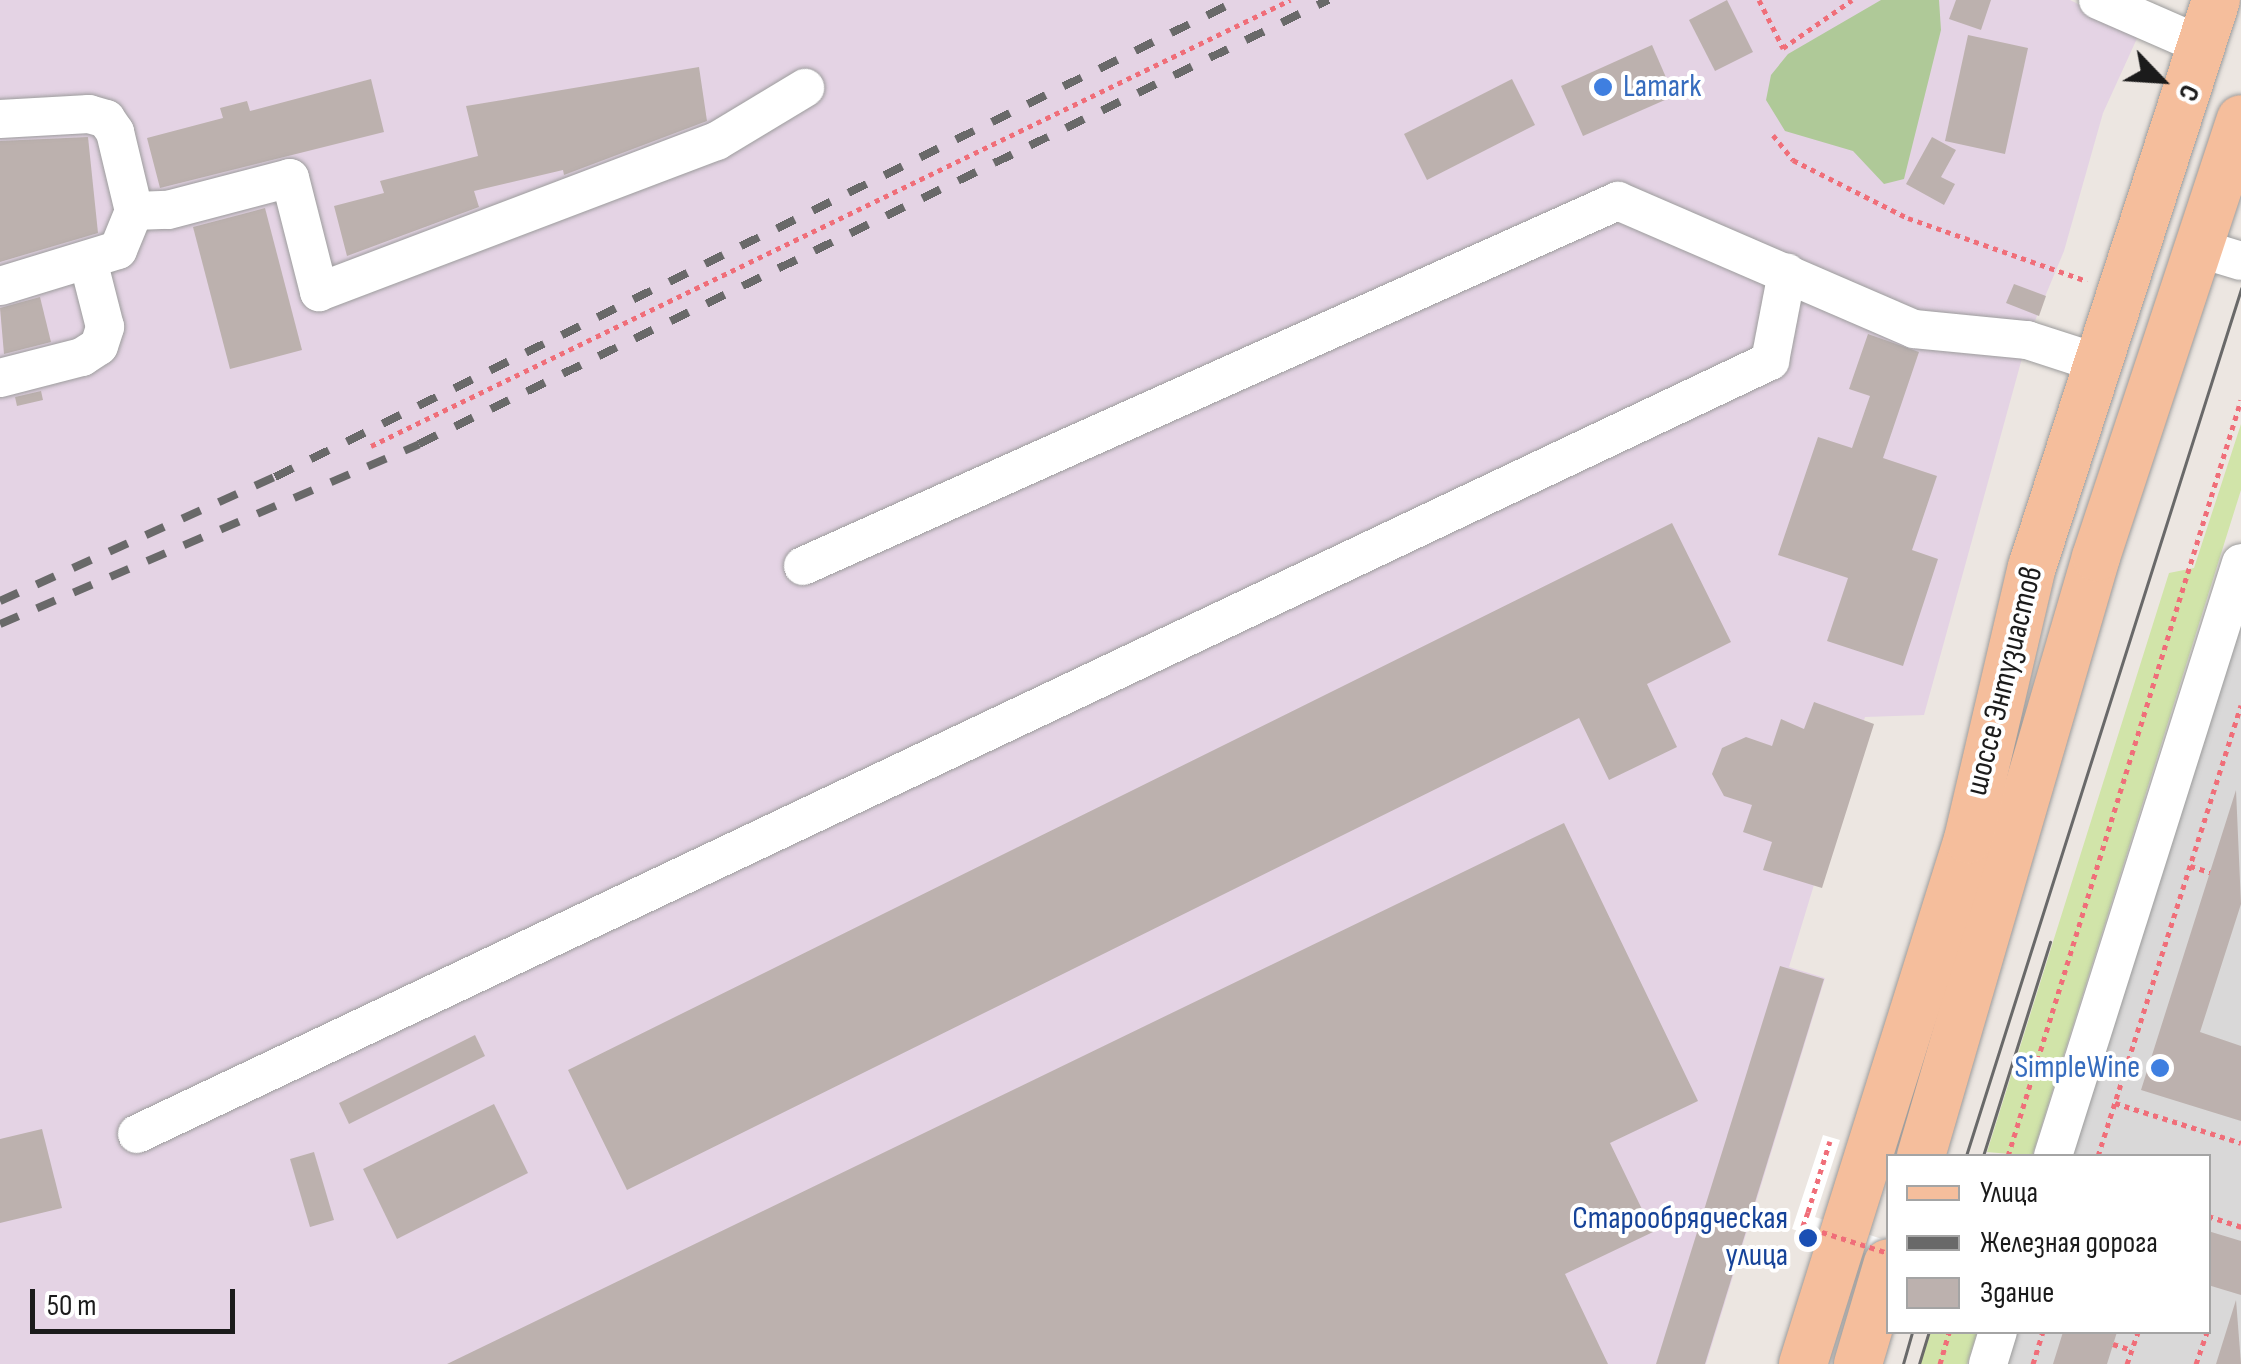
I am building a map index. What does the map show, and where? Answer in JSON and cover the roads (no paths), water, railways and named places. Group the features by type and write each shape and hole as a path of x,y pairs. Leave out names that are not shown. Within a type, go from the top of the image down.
{"main road":[{"name":"шоссе Энтузиастов","path":"1802,1364 1968,838 2008,653 2216,0"},
{"name":"шоссе Энтузиастов","path":"1922,1154 2096,557 2220,255 2241,119"},
{"path":"1858,1364 1886,1270"}],"street":[{"path":"2098,0 2201,45"},
{"path":"134,210 168,210 290,178 319,292 717,141 805,88"},
{"path":"0,118 88,114 106,120 116,132 134,210 118,250 89,264 0,286"},
{"path":"803,566 1618,200 1914,328 2028,340 2098,362"},
{"path":"0,378 82,358 98,346 104,327 89,264"},
{"path":"137,1134 1770,361 1786,273"},
{"path":"2054,1154 2241,563"},
{"path":"1988,1364 1997,1334"}],"tram line":[{"path":"1967,1154 2241,289"},
{"path":"1984,1154 2050,942"},
{"path":"1903,1364 1911,1334"},
{"path":"1919,1364 1928,1334"}],"railway":[{"path":"0,601 275,477 1238,0"},
{"path":"0,624 419,444 1328,0"}],"place":[{"name":"Lamark","path":"1603,87"},
{"name":"SimpleWine","path":"2160,1068"},
{"name":"Старообрядческая улица","path":"1808,1238"}]}
